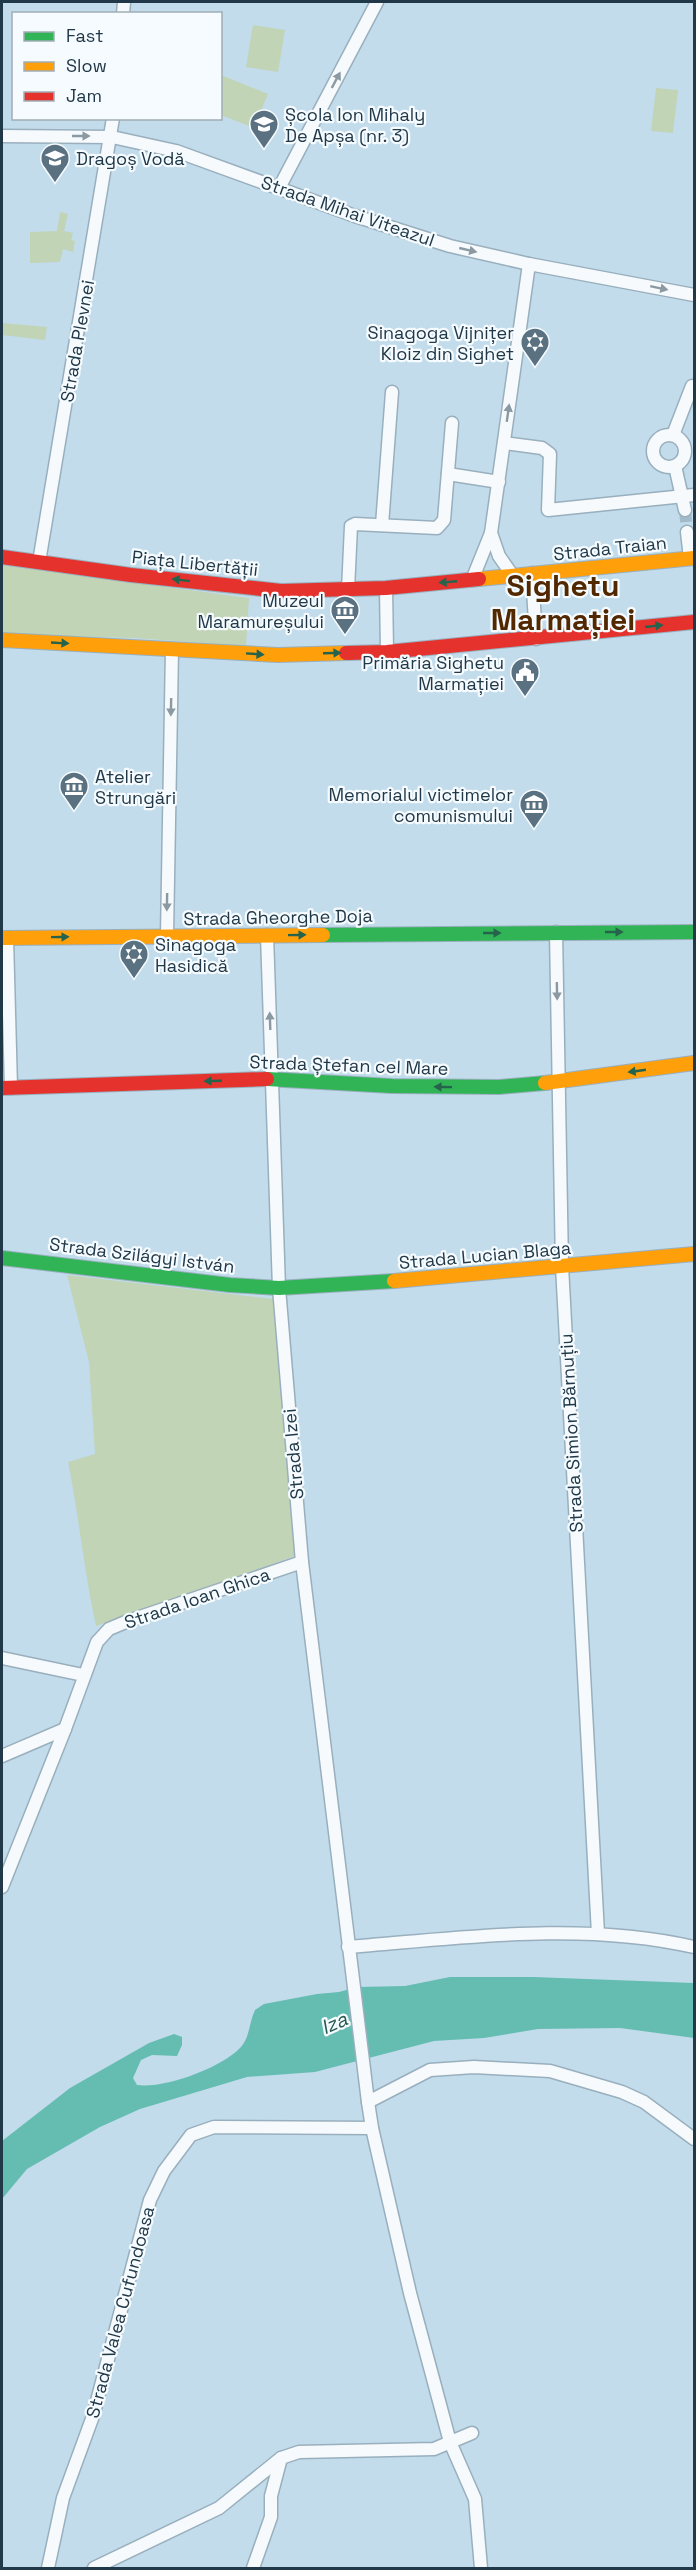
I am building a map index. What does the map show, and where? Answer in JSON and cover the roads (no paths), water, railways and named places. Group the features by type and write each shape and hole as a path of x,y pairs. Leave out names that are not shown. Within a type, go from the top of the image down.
{"main road":[{"name":"Piața Libertății","path":"2,558 281,591 386,588"},
{"name":"Strada Traian","path":"386,588 692,558"},
{"path":"2,640 278,655 387,652 694,622"},
{"name":"Strada Gheorghe Doja","path":"4,938 694,932"},
{"name":"Strada Ștefan cel Mare","path":"6,1088 272,1079 392,1086 499,1087 559,1082 694,1063"},
{"name":"Strada Lucian Blaga","path":"279,1288 377,1283 694,1254"},
{"name":"Strada Szilágyi István","path":"2,1258 230,1285 279,1288"}],"street":[{"path":"279,188 378,2"},
{"name":"Strada Plevnei","path":"39,562 112,137 113,120"},
{"name":"Strada Mihai Viteazul","path":"2,136 112,137 176,151 355,216 450,246 694,296"},
{"path":"472,580 491,533 529,264"},
{"path":"673,435 692,386"},
{"path":"382,525 392,392"},
{"path":"348,590 351,526 355,524 437,528 441,526 444,520 452,423"},
{"path":"673,435 679,438 686,450 684,457 675,466 662,465 654,455 653,448 660,437 673,435"},
{"path":"504,443 542,448 550,454 548,510 689,495"},
{"path":"675,466 689,495 685,510"},
{"path":"448,474 499,482"},
{"path":"687,532 692,558"},
{"path":"491,533 499,556 513,576"},
{"path":"532,573 536,639"},
{"path":"386,588 387,652"},
{"path":"166,936 172,649"},
{"name":"Strada Simion Bărnuțiu","path":"556,932 562,1266 598,1934"},
{"name":"Strada Izei","path":"267,935 279,1288 302,1562 368,2102"},
{"path":"4,938 6,1088"},
{"name":"Strada Ioan Ghica","path":"2,1887 65,1729 83,1675 98,1642 109,1629 172,1605 302,1562"},
{"path":"2,1658 83,1675"},
{"path":"2,1756 65,1729"},
{"path":"348,1947 531,1933 598,1934 694,1947"},
{"path":"481,2568 474,2499 450,2442 410,2293 368,2102 430,2070 474,2067 550,2071 622,2092 644,2102 694,2139"},
{"name":"Strada Valea Cufundoasa","path":"48,2568 63,2498 93,2416 150,2200 176,2153 191,2135 214,2127 372,2128"},
{"path":"94,2568 219,2508 281,2458 299,2452 434,2449 472,2433"},
{"path":"253,2568 271,2517 271,2496 281,2458"}],"water":[{"name":"Iza","path":"450,1977 533,1977 694,1983 694,2038 620,2028 538,2029 484,2038 434,2041 315,2072 247,2077 140,2109 100,2127 27,2169 2,2199 2,2141 70,2088 149,2043 174,2034 182,2037 182,2045 177,2056 152,2055 141,2060 133,2078 137,2085 162,2084 192,2076 220,2063 240,2048 246,2040 255,2010 264,2004 357,1987 405,1986"}],"tunnel":[{"path":"685,510 687,532"}],"place":[{"name":"Școla Ion Mihaly De Apșa (nr. 3)","path":"264,150"},
{"name":"Dragoș Vodă","path":"55,184"},
{"name":"Sinagoga Vijnițer Kloiz din Sighet","path":"535,368"},
{"name":"Muzeul Maramureșului","path":"345,636"},
{"name":"Primăria Sighetu Marmației","path":"525,698"},
{"name":"Atelier Strungări","path":"74,812"},
{"name":"Memorialul victimelor comunismului","path":"534,830"},
{"name":"Sinagoga Hasidică","path":"134,980"}],"district":[{"name":"Sighetu Marmației","path":"563,602"}]}
